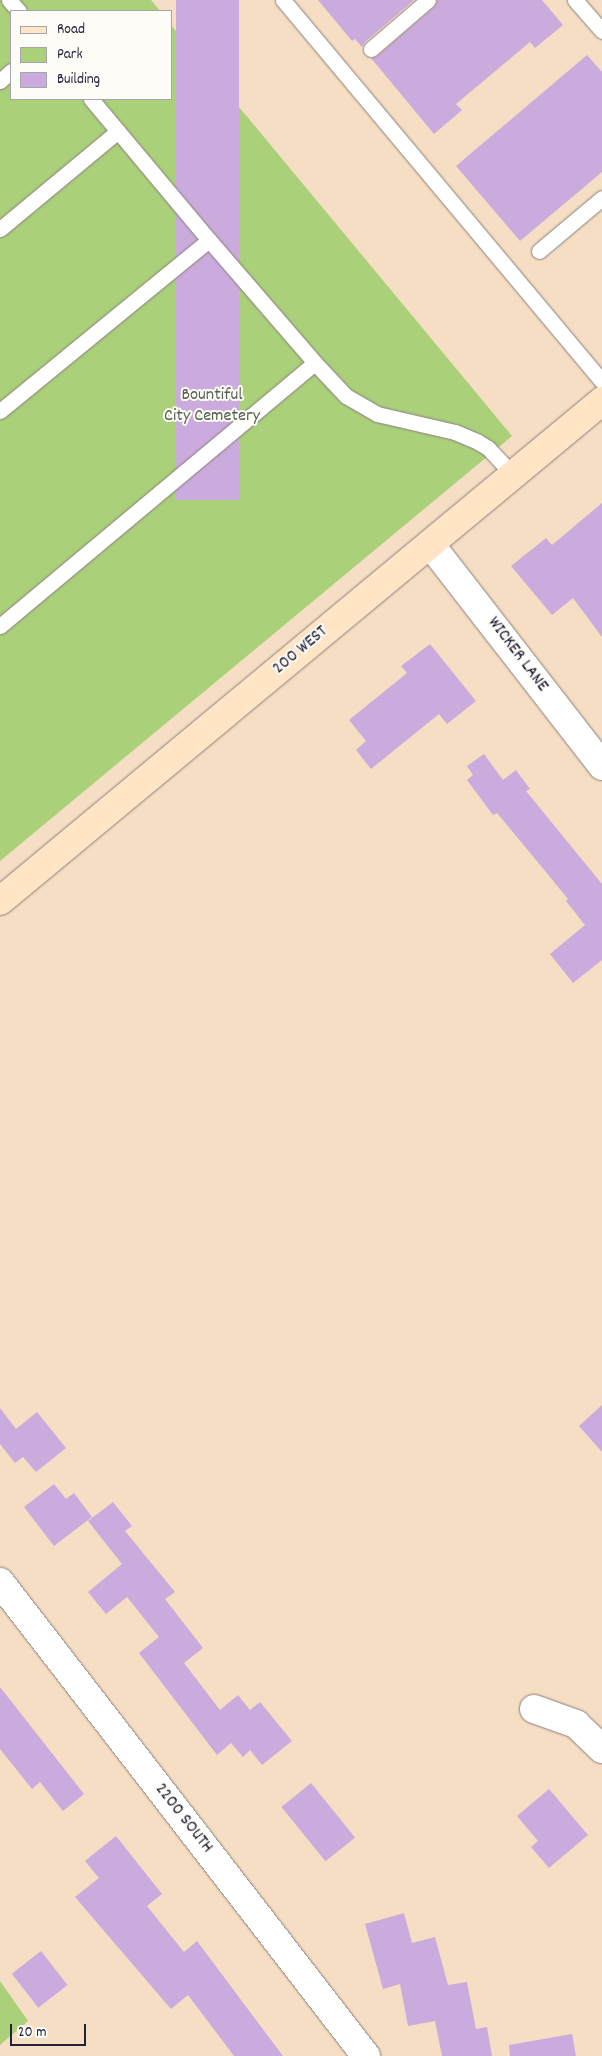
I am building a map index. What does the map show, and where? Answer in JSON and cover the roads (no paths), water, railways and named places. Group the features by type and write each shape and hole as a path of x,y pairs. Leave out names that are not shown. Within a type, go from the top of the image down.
{"street":[{"name":"200 WEST","path":"0,901 602,401"},
{"name":"WICKER LANE","path":"430,544 602,766"},
{"name":"2200 SOUTH","path":"0,1582 366,2056"},
{"path":"534,1710 576,1724 602,1749"}],"lane":[{"path":"9,0 18,10"},
{"path":"283,0 602,382"},
{"path":"370,49 428,0"},
{"path":"575,0 602,32"},
{"path":"0,81 10,72"},
{"path":"92,100 315,364 346,396 377,414 455,432 470,438 488,448 513,475"},
{"path":"0,230 118,131"},
{"path":"539,251 602,198"},
{"path":"0,411 209,240"},
{"path":"0,626 315,364"}],"park label":[{"name":"Bountiful City Cemetery","path":"212,407"}]}
